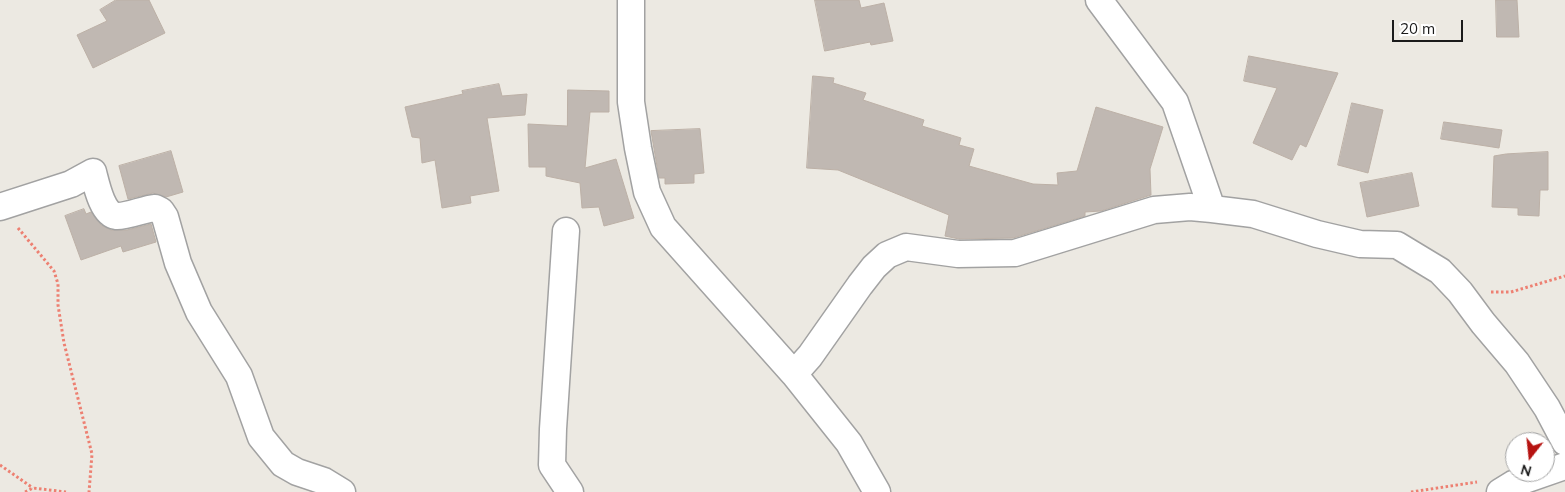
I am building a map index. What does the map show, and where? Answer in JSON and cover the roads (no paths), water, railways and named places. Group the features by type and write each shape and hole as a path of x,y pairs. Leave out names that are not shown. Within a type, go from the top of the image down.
{"street":[{"path":"630,0 631,102 647,192 663,227 794,374 849,443 877,492"},
{"path":"1099,0 1175,102 1212,209"},
{"path":"6,205 71,184 92,172 108,213 116,216 155,208 161,211 165,217 178,263 199,312 239,376 261,437 283,464 297,472 324,481 342,492"},
{"path":"794,374 810,356 860,285 887,255 906,247 958,254 1015,253 1154,210 1190,207 1253,214 1317,234 1360,244 1397,245 1440,271 1460,292 1517,363 1547,408 1565,442"},
{"path":"566,231 552,465 570,492"},
{"path":"1506,488 1565,466"}]}
